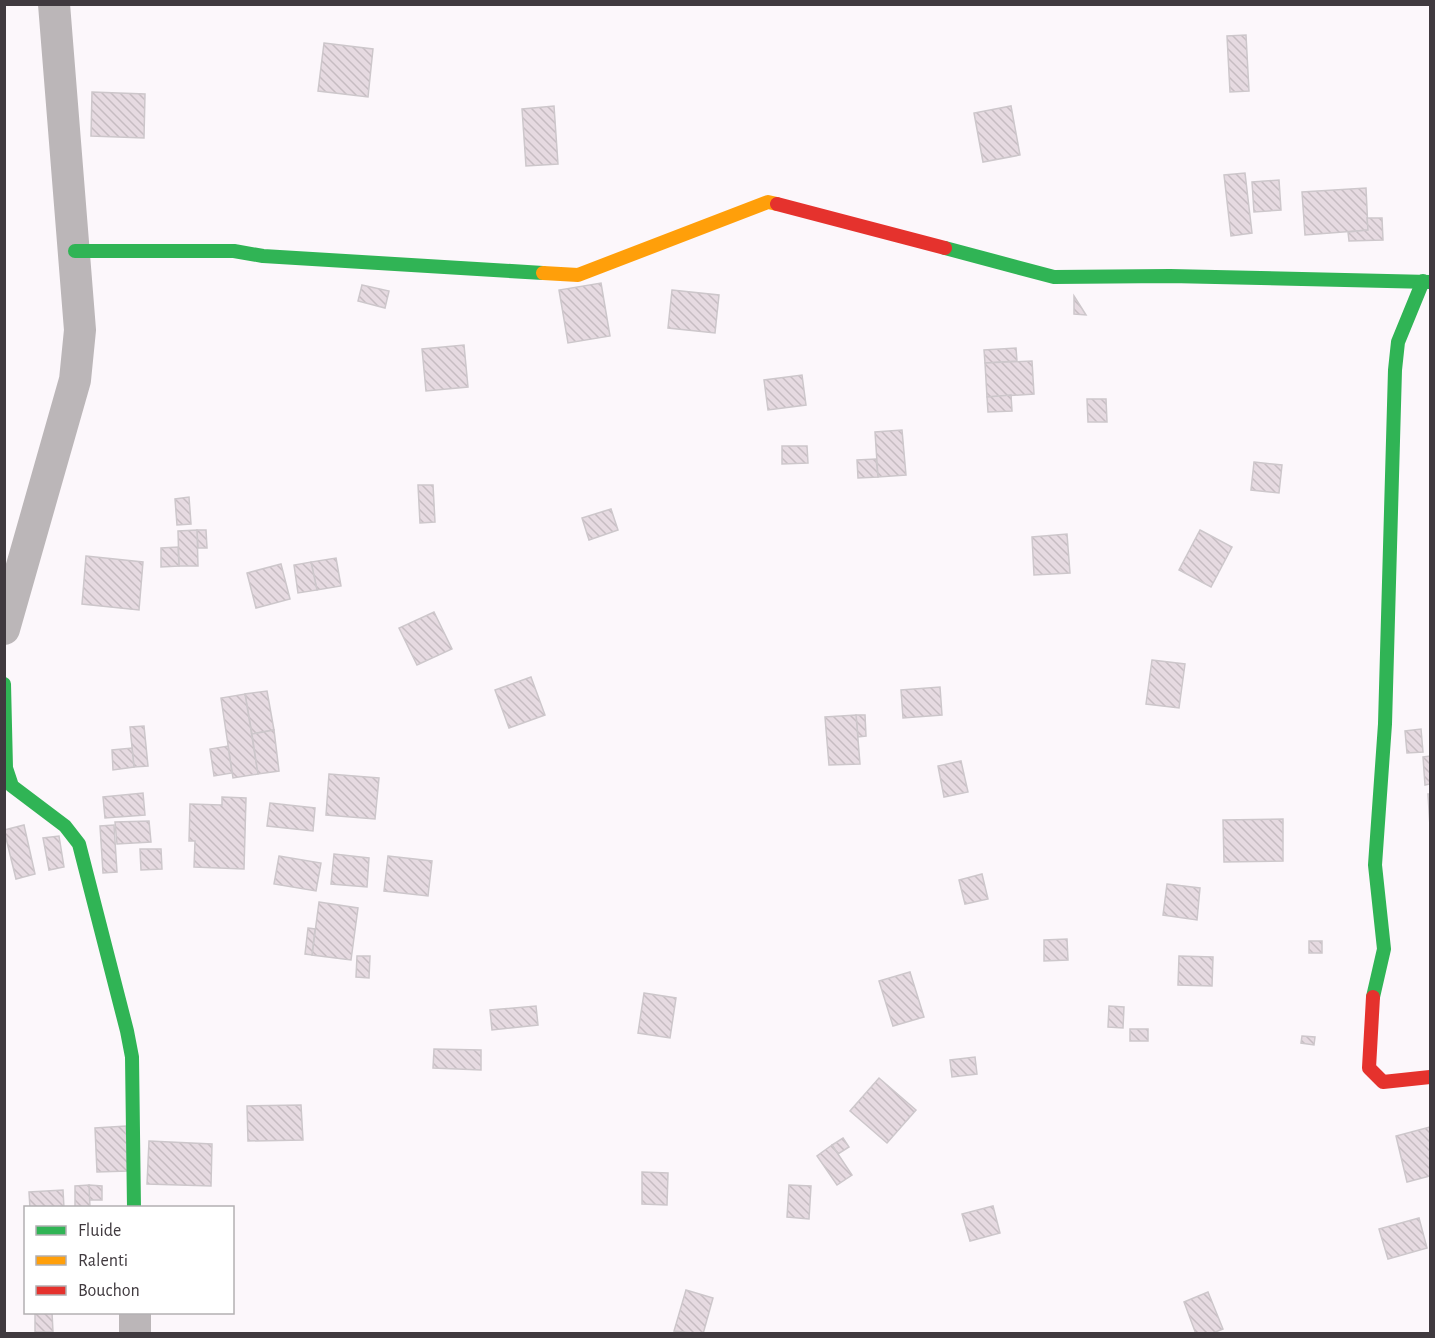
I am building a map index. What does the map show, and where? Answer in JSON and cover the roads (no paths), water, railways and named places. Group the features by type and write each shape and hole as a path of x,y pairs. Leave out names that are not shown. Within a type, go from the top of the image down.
{"street":[{"path":"4,629 75,380 80,330 54,4"},
{"path":"75,251 234,251 263,256 578,275 768,202 1054,277 1170,276 1427,281 1398,342 1395,370 1385,724 1375,865 1384,949 1373,998 1369,1068 1383,1082 1431,1077"},
{"path":"4,684 6,768 12,786 66,826 79,844 127,1031 132,1057 134,1206"},
{"path":"135,1314 135,1334"}]}
